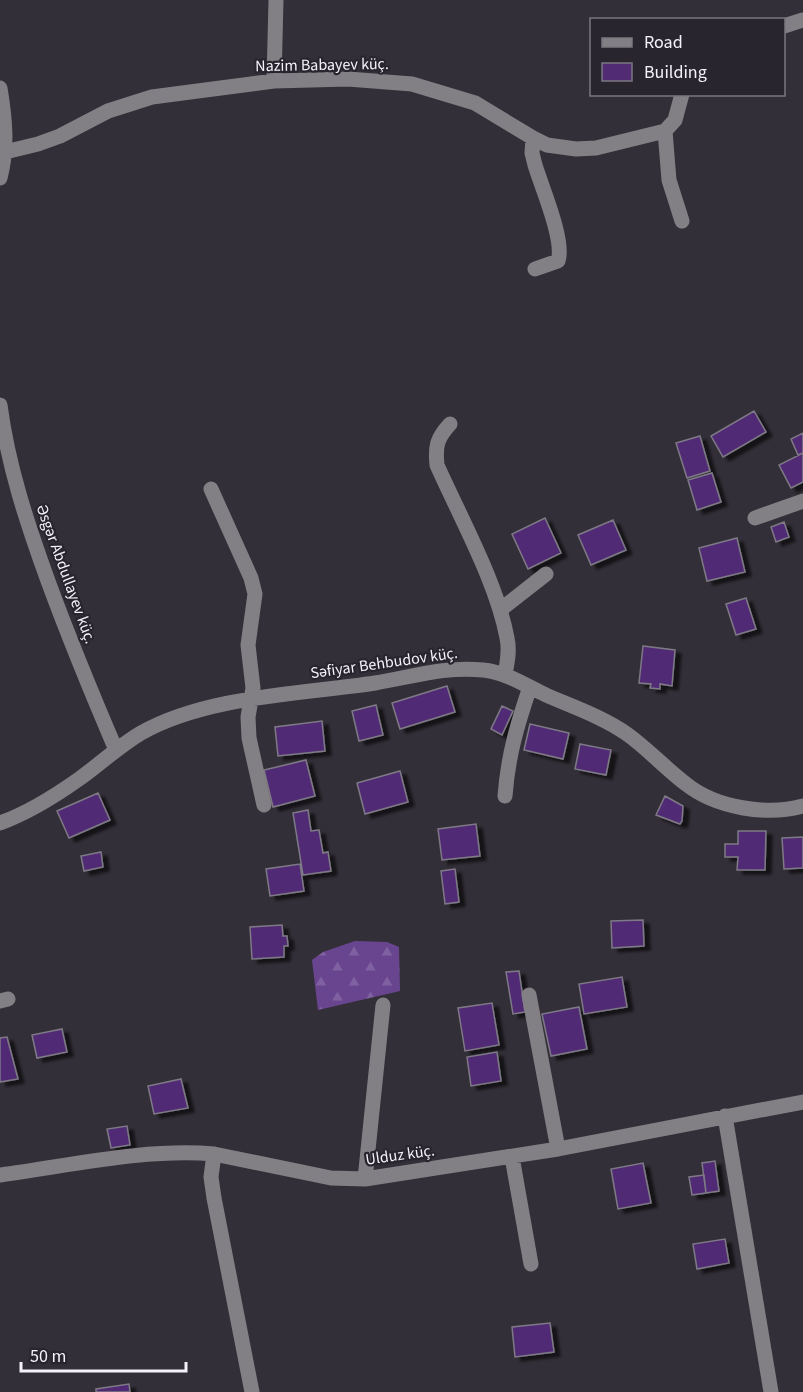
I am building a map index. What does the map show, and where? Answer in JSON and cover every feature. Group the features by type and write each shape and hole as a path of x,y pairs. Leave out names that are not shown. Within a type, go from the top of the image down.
{"street":[{"path":"274,81 276,0"},
{"path":"785,26 803,20"},
{"name":"Nazim Babayev küç.","path":"5,152 60,136 108,111 152,97 274,81 348,80 412,84 475,103 533,138 561,148 596,148 665,131"},
{"path":"0,88 5,120 5,152 0,178"},
{"path":"681,96 675,120 665,131 669,180 682,221"},
{"path":"533,138 532,153 561,253 558,261 535,269"},
{"name":"Əsgər Abdullayev küç.","path":"0,405 8,456 35,544 75,654 116,750"},
{"path":"450,424 440,435 436,452 437,465 500,610 508,639 505,675"},
{"path":"211,489 251,578 255,594 248,645 253,688 248,717 249,738 264,805"},
{"path":"755,518 803,501"},
{"path":"500,610 546,574"},
{"name":"Səfiyar Behbudov küç.","path":"0,823 47,800 80,779 140,734 169,719 250,700 458,668 486,670 505,675 605,721 628,734 688,786 711,798 764,810 789,810 803,806"},
{"path":"505,796 508,760 515,730 530,687"},
{"path":"529,995 558,1149"},
{"path":"365,1179 383,1005"},
{"name":"Ulduz küç.","path":"0,1175 150,1154 194,1152 214,1154 331,1179 365,1179 558,1149 803,1102"},
{"path":"725,1116 771,1392"},
{"path":"214,1154 210,1177 252,1392"},
{"path":"512,1157 531,1264"}],"green space":[{"path":"355,941 387,942 399,947 400,991 318,1010 312,960 323,952"}],"building":[{"path":"754,411 766,432 723,457 711,436"},
{"path":"803,433 803,453 798,455 791,439"},
{"path":"700,436 710,471 687,478 676,443"},
{"path":"803,453 803,482 791,488 779,465"},
{"path":"712,473 721,502 697,510 688,480"},
{"path":"545,518 561,553 528,569 512,534"},
{"path":"613,520 626,550 591,565 578,535"},
{"path":"784,522 789,537 776,542 771,527"},
{"path":"737,538 745,572 707,581 699,548"},
{"path":"746,598 756,629 736,635 726,604"},
{"path":"643,646 675,650 672,686 660,684 660,689 650,688 651,684 639,683"},
{"path":"447,686 455,712 400,729 392,703"},
{"path":"376,705 383,735 359,741 352,711"},
{"path":"502,706 513,711 502,735 491,729"},
{"path":"322,721 325,751 278,756 275,727"},
{"path":"530,724 569,733 563,759 524,750"},
{"path":"580,744 611,750 606,775 575,769"},
{"path":"306,760 315,796 273,807 264,770"},
{"path":"400,771 408,802 365,814 357,783"},
{"path":"98,793 110,820 69,838 57,811"},
{"path":"665,796 683,806 680,824 656,815"},
{"path":"308,810 311,831 319,830 323,853 328,852 331,871 303,875 293,813"},
{"path":"476,824 480,856 442,860 438,829"},
{"path":"738,831 766,831 765,870 737,870 738,857 725,857 725,844 738,844"},
{"path":"803,837 803,868 784,869 782,838"},
{"path":"101,852 103,867 84,871 81,856"},
{"path":"300,864 304,891 270,896 266,869"},
{"path":"455,869 459,902 445,904 441,871"},
{"path":"643,920 644,946 612,948 611,921"},
{"path":"282,925 283,936 287,936 288,946 284,946 284,957 252,959 250,927"},
{"path":"519,971 525,1012 513,1014 506,972"},
{"path":"622,977 627,1007 584,1014 579,984"},
{"path":"492,1003 499,1045 465,1051 458,1008"},
{"path":"579,1007 587,1049 551,1056 542,1014"},
{"path":"62,1029 67,1052 37,1058 32,1035"},
{"path":"7,1037 18,1079 0,1082 0,1038"},
{"path":"497,1052 501,1081 471,1086 467,1057"},
{"path":"181,1079 188,1108 154,1114 148,1086"},
{"path":"127,1126 130,1145 111,1148 107,1129"},
{"path":"715,1161 719,1191 706,1193 702,1163"},
{"path":"643,1163 651,1203 618,1209 611,1169"},
{"path":"704,1175 706,1193 692,1195 689,1177"},
{"path":"725,1239 729,1263 697,1269 693,1244"},
{"path":"550,1323 554,1352 515,1357 512,1327"},
{"path":"129,1384 130,1392 96,1392 96,1389"}]}
